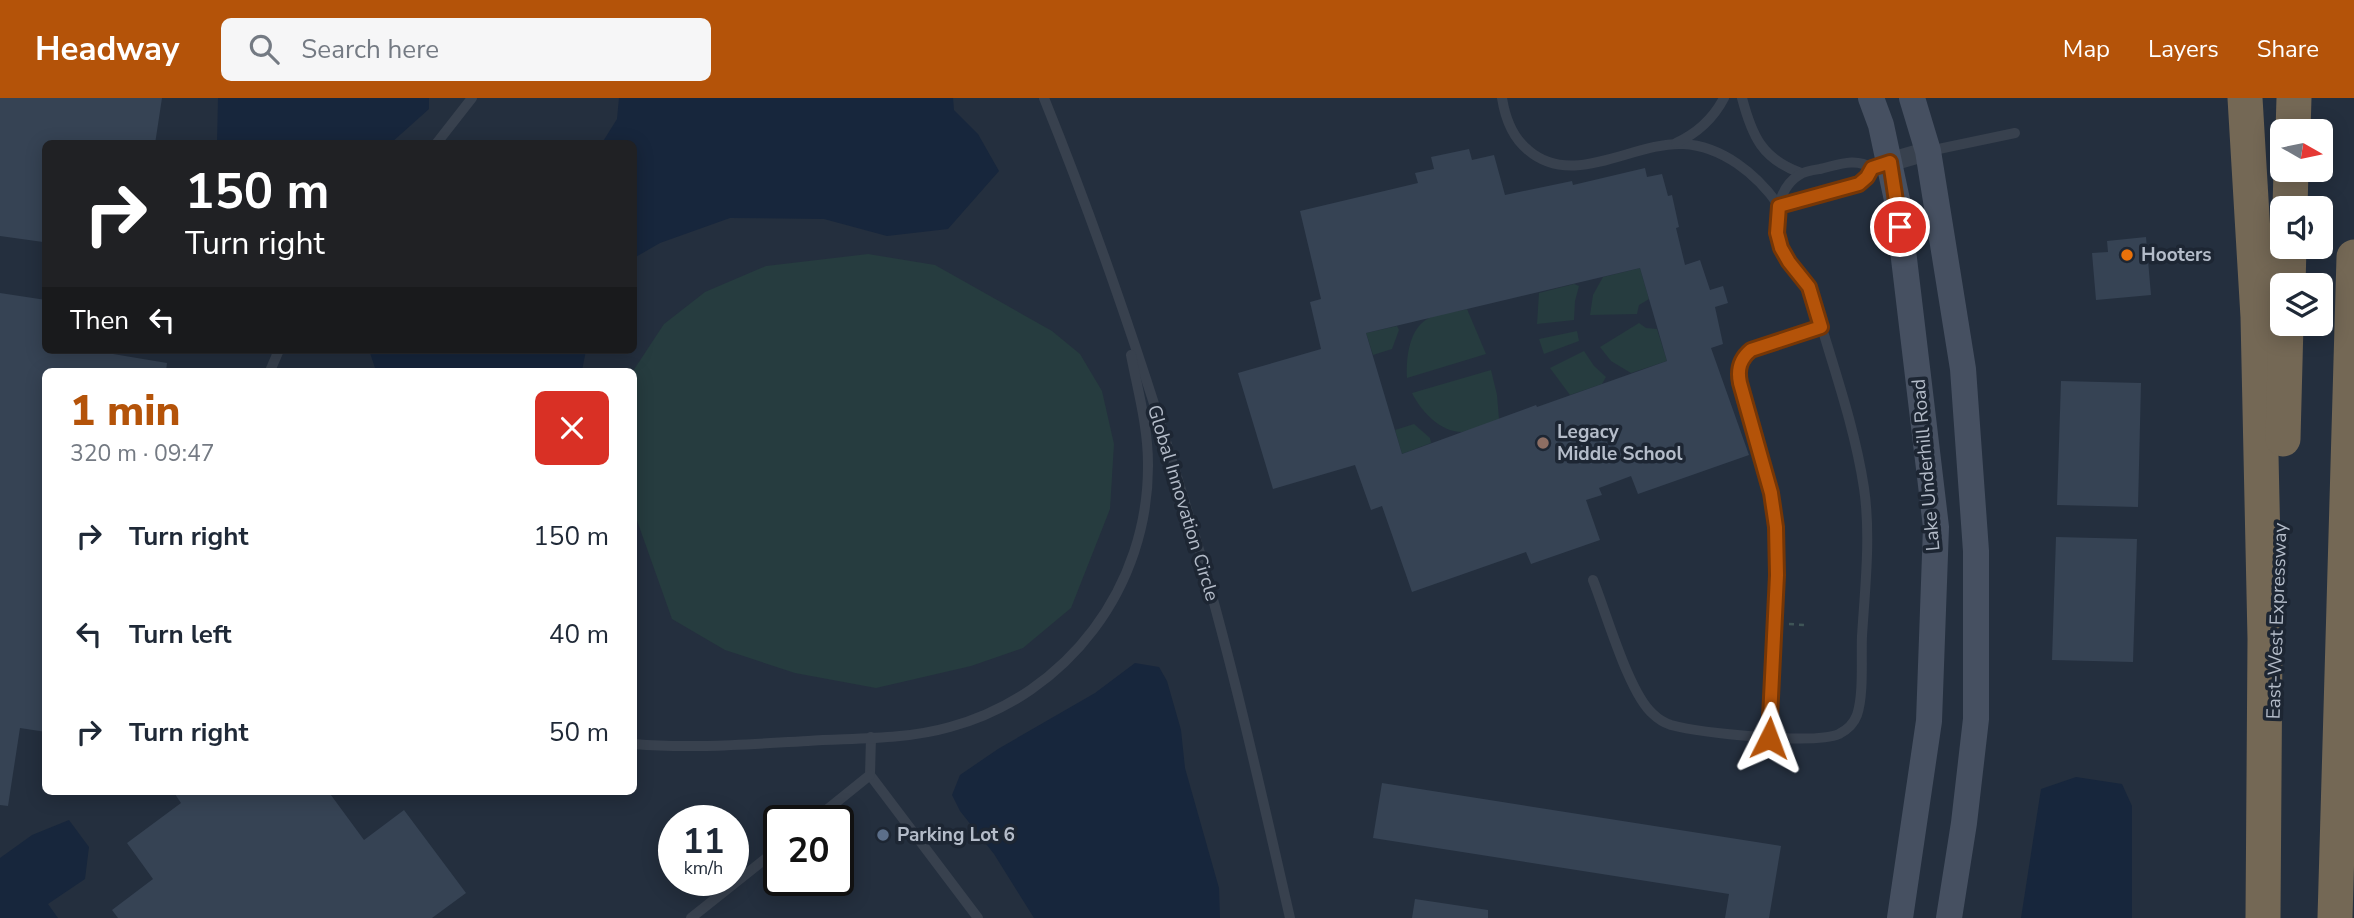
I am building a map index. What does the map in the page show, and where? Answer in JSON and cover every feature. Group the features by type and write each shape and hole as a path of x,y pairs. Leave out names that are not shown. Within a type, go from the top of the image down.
{"highway":[{"path":"2245,98 2258,317 2266,639 2265,918"},
{"path":"2293,119 2294,98"},
{"path":"2335,918 2354,257"},
{"name":"East-West Expressway","path":"2265,918 2286,336"},
{"path":"2336,858 2354,764"}],"street":[{"name":"Lake Underhill Road","path":"1871,98 1881,165 1897,200 1936,527 1929,721 1900,918"},
{"path":"1912,98 1928,151 1963,369 1976,551 1976,719 1949,918"},
{"path":"1881,165 1928,151"}],"lane":[{"path":"439,140 472,98"},
{"name":"Global Innovation Circle","path":"1044,98 1122,312 1200,555 1247,734 1290,918"},
{"path":"1502,98 1508,122 1521,144 1533,155 1567,166 1586,165 1672,144 1694,134 1712,117 1724,98"},
{"path":"1742,98 1752,131 1764,149 1780,163 1801,173"},
{"path":"1928,151 2015,133"},
{"path":"1672,144 1706,148 1733,160 1765,188 1779,206"},
{"path":"1593,580 1636,692 1653,714 1665,723 1769,738 1841,734 1854,722 1859,705 1867,524 1865,499 1846,412 1809,287 1789,262 1777,233 1779,206 1788,185 1801,173 1852,161 1881,165"},
{"path":"1779,206 1859,184 1881,165"},
{"path":"637,744 725,745 915,734 947,728 981,717 1016,700 1068,660 1093,631 1114,599 1133,558 1146,507 1146,429 1122,312"},
{"path":"1769,738 1777,536 1771,493 1740,383 1739,367 1743,357 1751,350 1821,327"},
{"path":"871,737 870,775 978,918"},
{"path":"833,805 870,775"},
{"path":"691,918 763,861"}],"path":[{"path":"1788,624 1804,625"}],"green space":[{"path":"868,254 935,265 1052,331 1080,354 1102,391 1114,444 1110,509 1071,608 1023,648 971,666 876,688 795,673 725,650 672,619 637,520 635,368 664,324 705,292 766,266"},
{"path":"1640,268 1649,299 1639,305 1637,314 1590,315 1593,295 1603,277"},
{"path":"1574,284 1579,286 1574,320 1537,324 1539,293"},
{"path":"1467,309 1486,354 1407,378 1410,344 1422,323 1433,316"},
{"path":"1639,323 1646,328 1657,329 1667,361 1631,373 1611,361 1600,347"},
{"path":"1397,326 1399,330 1392,349 1373,355 1366,333"},
{"path":"1577,331 1579,341 1544,354 1539,339"},
{"path":"1584,351 1606,377 1602,384 1570,395 1550,368"},
{"path":"1491,370 1499,419 1471,431 1454,431 1439,424 1426,413 1412,393"},
{"path":"1414,424 1430,438 1431,443 1402,454 1395,430"}],"water":[{"path":"218,98 429,98 429,109 394,140 217,140"},
{"path":"619,98 953,98 954,110 978,134 999,171 948,229 887,236 824,219 730,218 660,243 637,256 637,140 604,140 617,119"},
{"path":"370,354 585,354 583,368 375,368"},
{"path":"1135,663 1159,667 1167,681 1181,730 1185,768 1219,888 1220,918 1034,918 994,854 960,811 952,795 960,775 998,749 1095,693"},
{"path":"2076,777 2122,784 2132,806 2132,918 2021,918 2041,789"},
{"path":"69,820 89,847 85,879 48,904 58,918 0,918 0,858 32,835"}],"building":[{"path":"0,98 162,98 156,140 42,140 42,242 0,236"},
{"path":"1469,149 1472,160 1494,155 1505,195 1572,181 1573,185 1645,168 1647,177 1662,174 1668,196 1672,195 1685,265 1700,260 1710,290 1723,286 1728,303 1715,307 1723,344 1711,348 1749,455 1638,494 1631,476 1599,488 1602,495 1586,500 1600,540 1531,564 1526,552 1412,592 1382,506 1371,510 1355,465 1273,489 1238,373 1321,349 1310,302 1321,299 1300,211 1418,183 1415,173 1434,169 1431,157","holes":["1640,268 1667,361 1402,454 1366,333"]},
{"path":"2146,237 2151,295 2096,300 2092,253 2108,252 2107,241"},
{"path":"0,293 42,299 42,354 113,354 167,363 166,368 42,368 42,731 20,728 8,806 0,805"},
{"path":"2061,381 2141,383 2138,507 2057,505"},
{"path":"2056,537 2137,539 2133,662 2052,660"},
{"path":"1382,783 1781,846 1769,918 1725,918 1729,894 1373,838"},
{"path":"176,795 331,795 364,840 404,810 466,893 432,918 118,918 112,910 153,879 127,843 181,803"},
{"path":"1415,899 1488,910 1488,918 1412,918"}],"place":[{"name":"Hooters","path":"2127,255"},
{"name":"Legacy Middle School","path":"1543,443"},
{"name":"Parking Lot 6","path":"883,835"}],"route":[{"path":"1769,738 1777,575 1776,527 1771,493 1740,383 1739,367 1743,357 1756,347 1821,327 1809,287 1784,256 1781,248 1777,233 1779,206 1811,195 1859,184 1872,168 1890,162 1900,227"}]}
